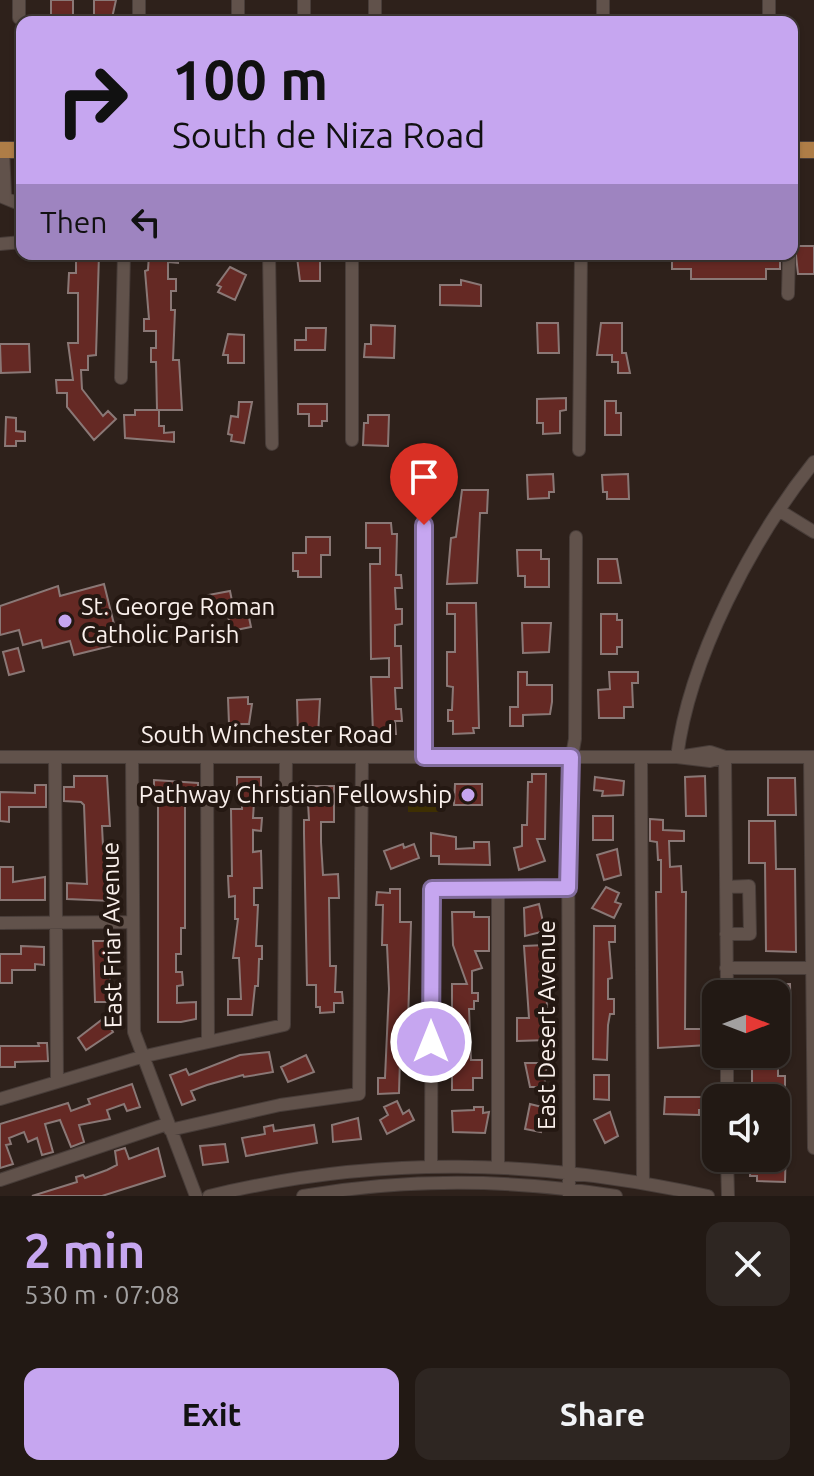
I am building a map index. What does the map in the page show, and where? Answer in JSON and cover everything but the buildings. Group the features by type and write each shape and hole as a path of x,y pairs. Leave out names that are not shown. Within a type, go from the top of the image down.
{"street":[{"path":"2,150 2,195"},
{"path":"121,378 124,260"},
{"path":"269,260 272,444"},
{"path":"352,260 352,440"},
{"path":"579,450 581,260"},
{"path":"788,294 789,260"},
{"path":"677,757 684,720 720,622 757,548 814,462"},
{"path":"780,511 814,532"},
{"path":"424,525 424,757"},
{"name":"East Desert Avenue","path":"569,1192 568,888 571,757 575,739 576,537"},
{"name":"South Winchester Road","path":"0,757 677,757 710,752 725,757 812,757"},
{"path":"55,757 57,1082"},
{"name":"East Friar Avenue","path":"132,757 134,1032 196,1196"},
{"path":"207,757 208,1042"},
{"path":"0,1099 141,1057 284,1025 286,757"},
{"path":"0,1180 169,1127 280,1105 359,1094 362,757"},
{"path":"641,757 643,1182"},
{"path":"725,757 726,980"},
{"path":"812,757 814,1148"},
{"path":"726,887 749,886 750,934 726,934"},
{"path":"431,1165 432,889 568,888"},
{"path":"498,889 498,1165"},
{"path":"0,923 132,922"},
{"path":"726,968 813,968"},
{"path":"209,1196 319,1174 431,1165 498,1165 569,1171 708,1196"},
{"path":"727,1172 728,1196"},
{"path":"303,1196 432,1183 616,1196"}],"shaded area":[{"path":"408,792 443,792 443,812 408,812"}],"place":[{"name":"St. George Roman Catholic Parish","path":"65,621"},
{"name":"Pathway Christian Fellowship","path":"468,795"}],"route":[{"path":"424,525 424,757 571,757 568,778 568,888 432,889 431,1042"}]}
